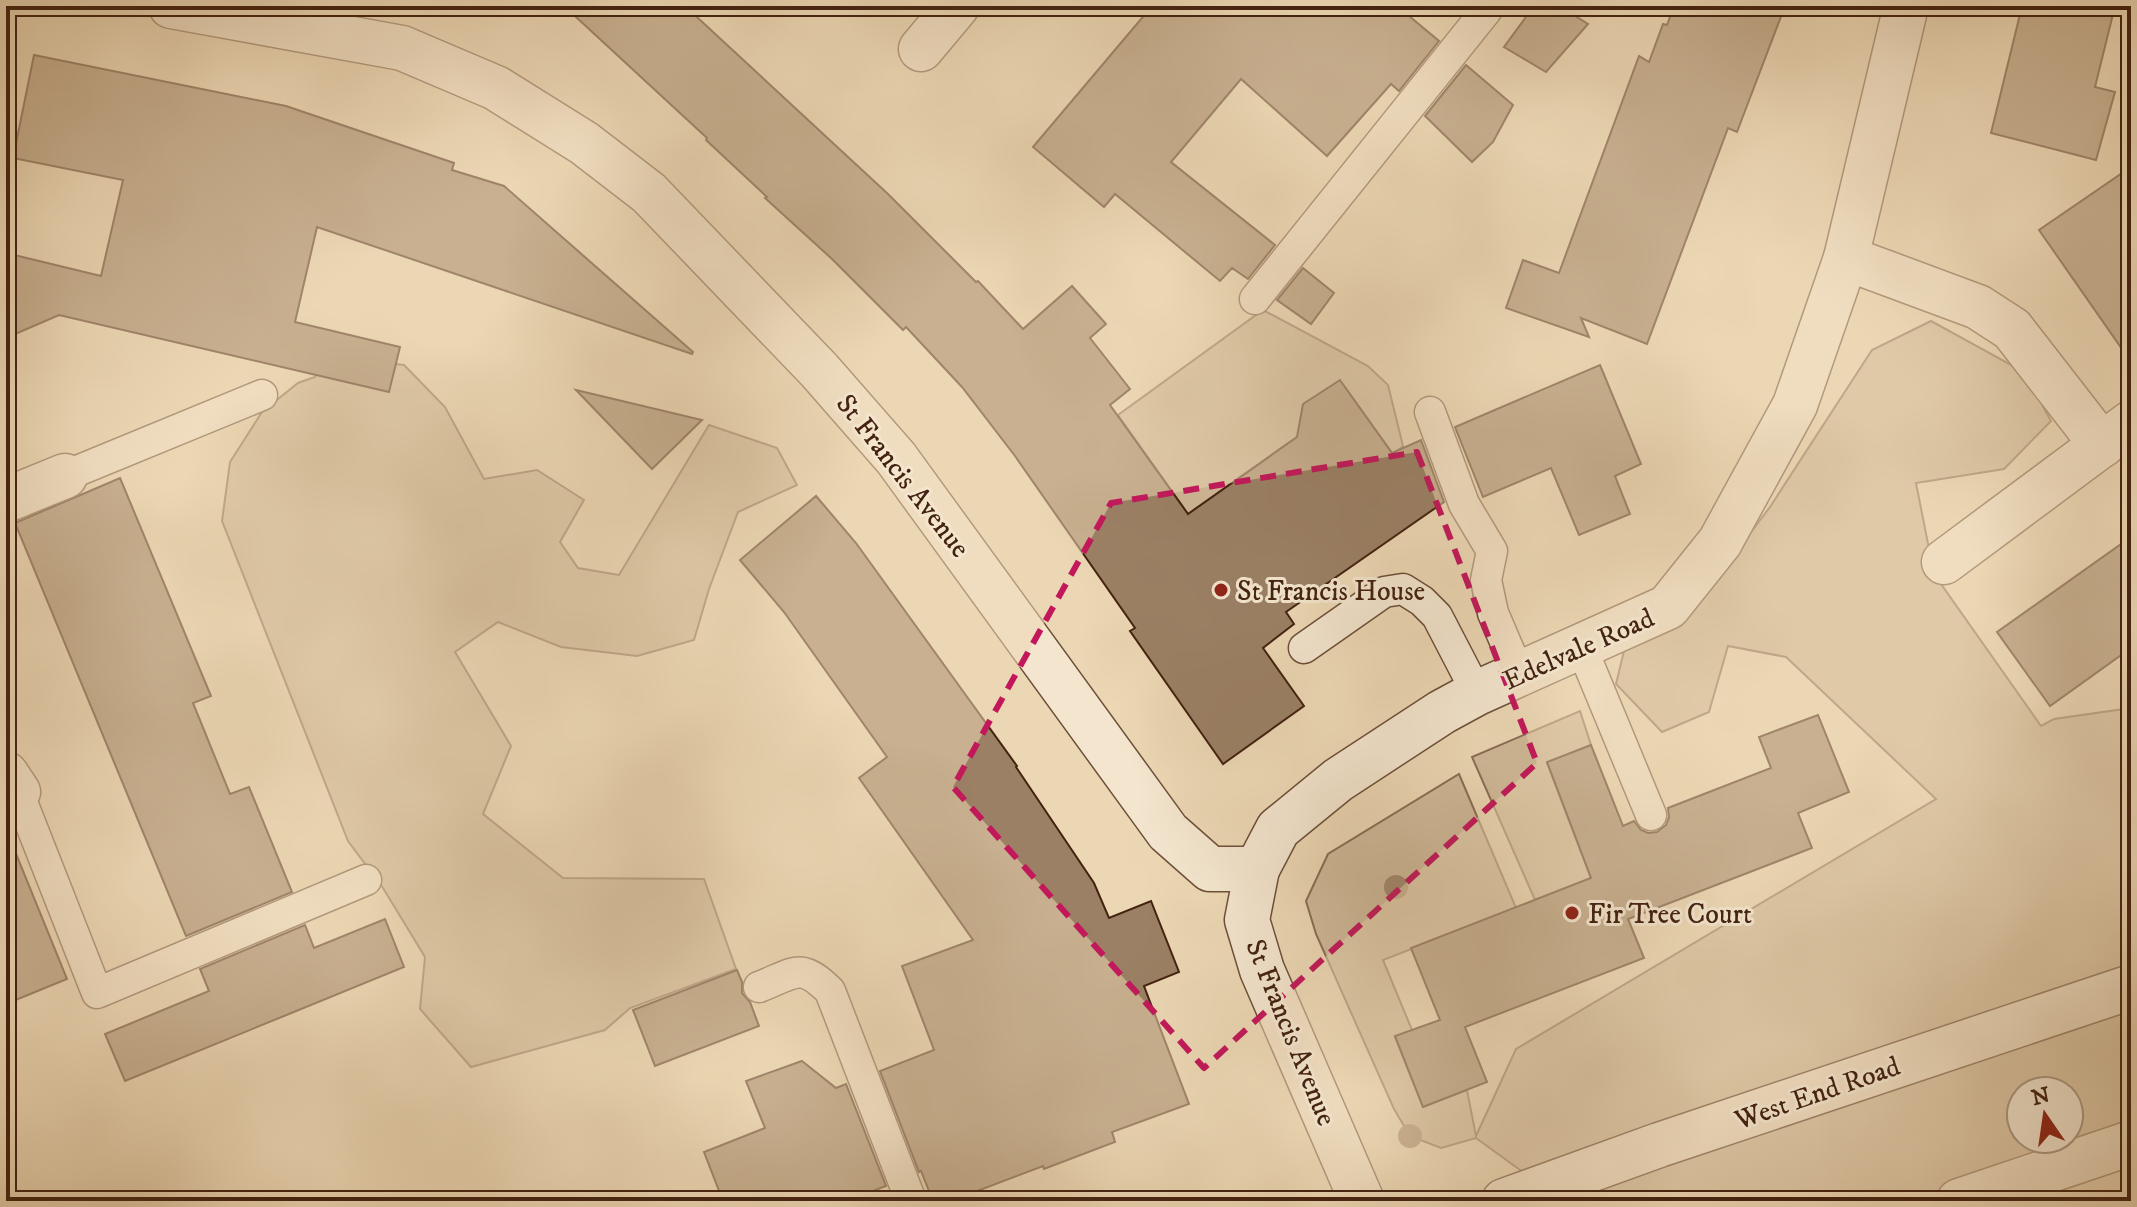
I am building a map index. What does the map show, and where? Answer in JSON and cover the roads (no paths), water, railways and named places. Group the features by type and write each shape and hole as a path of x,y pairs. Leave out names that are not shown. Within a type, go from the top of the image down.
{"street":[{"name":"St Francis Avenue","path":"171,6 402,48 496,88 584,143 649,193 819,370 896,458 1168,832 1210,869 1257,869 1247,920 1262,970 1362,1201"},
{"path":"921,49 957,6"},
{"name":"Edelvale Road","path":"1257,869 1278,829 1338,780 1442,712 1477,693 1668,607 1720,542 1795,405 1846,258 1906,6"},
{"path":"1846,258 1978,307 2012,329 2116,434 1944,562"},
{"path":"6,500 65,476"},
{"name":"West End Road","path":"1504,1201 1659,1145 2131,987"},
{"path":"1959,1201 2131,1143"}],"lane":[{"path":"1255,299 1484,8"},
{"path":"65,476 262,395"},
{"path":"1430,412 1464,504 1492,551 1486,580 1493,613 1519,674"},
{"path":"1304,648 1384,592 1403,589 1422,601 1437,616 1477,693"},
{"path":"1581,646 1651,815"},
{"path":"10,788 97,993 366,880"},
{"path":"759,987 799,971 815,976 830,991 911,1201"}],"place":[{"name":"St Francis House","path":"1221,590"},
{"name":"Fir Tree Court","path":"1572,913"}]}
